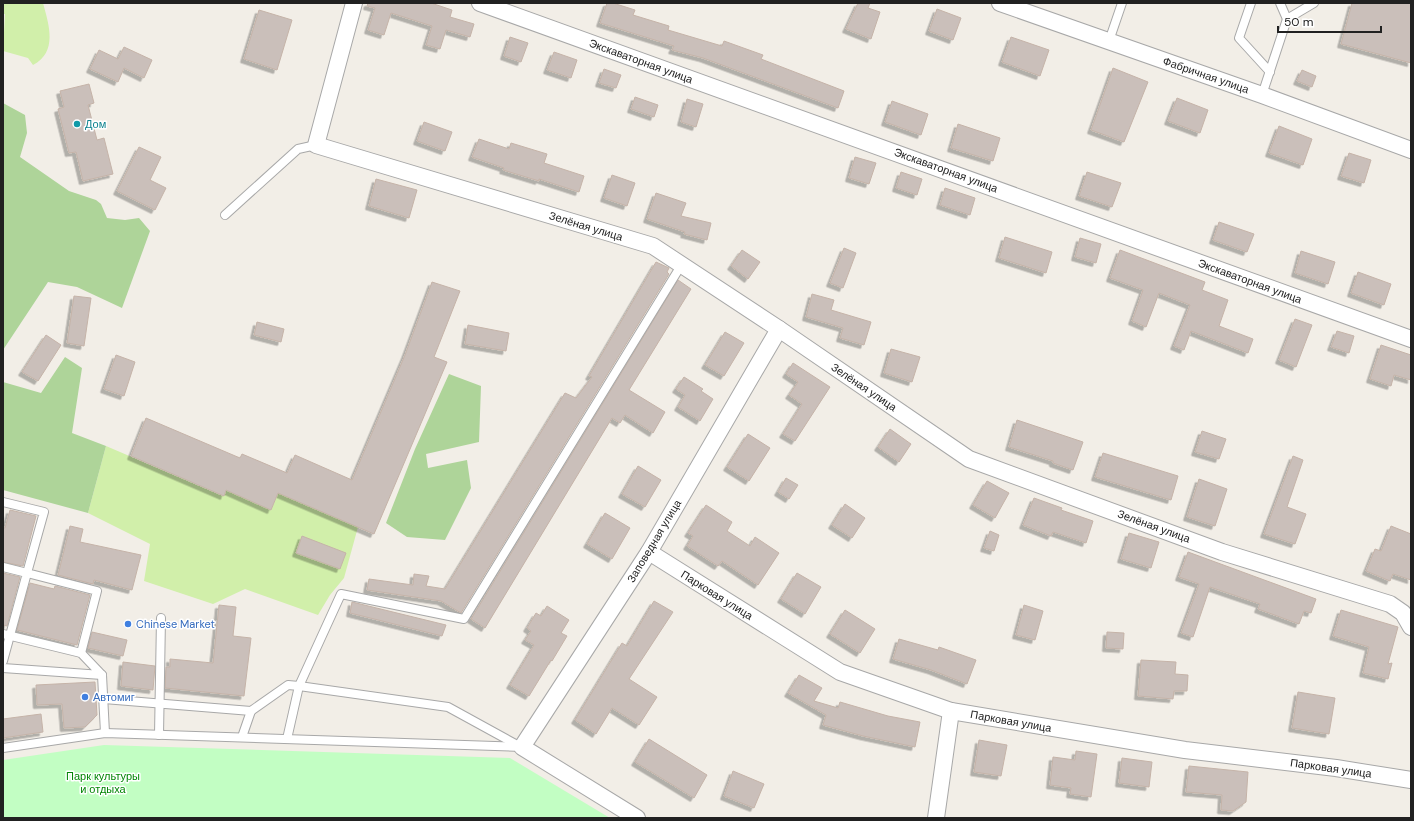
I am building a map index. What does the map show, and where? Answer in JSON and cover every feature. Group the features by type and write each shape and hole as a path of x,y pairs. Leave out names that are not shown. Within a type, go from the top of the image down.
{"street":[{"path":"316,145 354,3"},
{"name":"Экскаваторная улица","path":"480,3 1411,339"},
{"name":"Фабричная улица","path":"1000,3 1262,95 1411,150"},
{"name":"Зелёная улица","path":"316,145 653,246 779,329 969,459 1222,552 1390,604 1403,613 1411,628"},
{"name":"Заповедная улица","path":"522,747 649,552 779,329"},
{"name":"Парковая улица","path":"649,552 840,672 951,710 1185,750 1336,768 1411,780"},
{"path":"936,818 951,710"},
{"path":"522,747 638,818"}],"lane":[{"path":"1109,41 1122,3"},
{"path":"1251,3 1239,38 1270,72"},
{"path":"1262,95 1287,19 1280,3"},
{"path":"1287,19 1314,3"},
{"path":"225,215 298,149 316,145"},
{"path":"287,739 299,686 341,594 464,619 682,264"},
{"path":"3,502 44,512 27,573 6,634 3,661"},
{"path":"3,567 97,591 81,654"},
{"path":"159,734 161,618"},
{"path":"6,634 81,654 102,676 105,733"},
{"path":"3,668 102,676"},
{"path":"242,738 251,711 288,685 448,707 522,747"},
{"path":"104,699 251,711"},
{"path":"3,748 105,733 522,747"}],"green space":[{"path":"3,3 43,3 49,29 49,45 41,60 33,65 28,58 3,51 5,14 3,14"},
{"path":"3,103 25,115 27,133 20,157 69,191 96,200 101,204 107,218 125,220 139,218 150,231 122,308 77,287 48,282 3,350"},
{"path":"65,357 82,368 72,433 106,446 88,513 3,490 3,382 41,393"},
{"path":"449,374 481,386 479,442 426,454 428,468 467,460 471,488 445,540 407,537 386,523 415,449"},
{"path":"106,446 223,496 226,490 271,510 278,493 358,527 344,578 330,595 318,615 245,589 213,604 144,581 150,544 88,513"},
{"name":"Парк культуры и отдыха","path":"104,745 510,758 610,818 3,818 3,760"}],"building":[{"path":"368,3 431,3 452,10 450,17 474,24 470,37 446,30 440,49 426,45 432,26 391,13 384,35 368,30 375,8 367,6"},
{"path":"607,3 613,3 635,10 633,15 669,26 668,30 722,46 724,41 763,55 761,59 844,91 838,108 703,58 672,50 674,46 600,23"},
{"path":"858,3 870,3 868,8 880,12 871,39 846,29"},
{"path":"1352,3 1411,3 1411,63 1341,44"},
{"path":"937,9 961,18 953,40 929,31"},
{"path":"259,10 292,20 277,70 244,59"},
{"path":"510,37 528,43 521,62 504,56"},
{"path":"1011,37 1049,50 1040,76 1002,62"},
{"path":"124,47 152,60 144,78 124,68 118,82 90,69 99,50 118,59"},
{"path":"554,52 577,60 571,78 547,70"},
{"path":"1113,68 1148,82 1124,142 1091,130"},
{"path":"604,69 621,75 616,88 599,83"},
{"path":"1302,70 1316,76 1312,87 1297,81"},
{"name":"Дом","path":"89,84 94,103 88,105 97,140 104,138 113,174 83,181 76,152 69,153 58,109 64,107 60,91"},
{"path":"635,97 658,105 654,117 631,109"},
{"path":"1177,98 1208,110 1200,133 1168,121"},
{"path":"687,99 703,104 696,127 681,122"},
{"path":"892,101 928,114 921,135 885,122"},
{"path":"424,122 452,132 445,151 417,141"},
{"path":"958,124 1000,138 993,161 951,148"},
{"path":"1279,126 1312,139 1303,165 1269,153"},
{"path":"479,139 509,149 511,143 547,154 544,163 584,176 579,192 539,179 539,181 503,170 504,168 472,157"},
{"path":"139,147 161,157 150,180 166,188 155,210 117,191"},
{"path":"1349,153 1371,160 1364,183 1341,176"},
{"path":"855,157 876,163 869,184 849,178"},
{"path":"901,172 922,179 917,195 896,188"},
{"path":"1087,172 1121,183 1112,207 1079,196"},
{"path":"612,175 635,183 627,206 604,198"},
{"path":"376,179 417,190 409,218 369,206"},
{"path":"945,188 975,198 970,215 940,205"},
{"path":"656,193 686,203 681,216 711,223 707,240 684,234 685,232 647,219"},
{"path":"1219,222 1254,234 1247,252 1213,240"},
{"path":"1005,237 1052,252 1046,273 999,258"},
{"path":"1080,238 1101,244 1096,263 1075,257"},
{"path":"844,248 856,253 843,288 830,283"},
{"path":"742,250 760,262 748,279 731,266"},
{"path":"1120,250 1205,282 1202,290 1228,300 1219,326 1253,339 1248,353 1191,331 1184,350 1174,346 1190,305 1159,293 1146,327 1132,321 1143,290 1110,278"},
{"path":"1301,251 1335,262 1328,284 1295,273"},
{"path":"656,262 669,268 667,272 669,274 461,613 441,601 367,590 369,579 413,585 414,574 429,576 426,586 445,589 565,393 576,398 592,377 589,376"},
{"path":"1358,272 1391,284 1384,305 1351,293"},
{"path":"678,280 691,289 629,390 665,412 653,433 625,415 620,423 612,418 485,628 471,619"},
{"path":"432,282 460,291 434,357 447,362 374,534 278,493 271,510 226,490 224,496 131,456 146,418 240,458 242,454 287,473 295,455 352,480 405,355"},
{"path":"812,294 834,300 831,310 871,322 864,345 840,338 843,328 806,317"},
{"path":"74,296 91,298 84,346 67,343"},
{"path":"1295,319 1312,325 1296,367 1279,360"},
{"path":"257,322 284,329 281,342 254,335"},
{"path":"468,325 509,333 506,351 465,344"},
{"path":"1337,331 1354,336 1349,353 1331,347"},
{"path":"725,332 744,343 724,376 705,365"},
{"path":"46,335 61,345 38,381 22,372"},
{"path":"1381,345 1411,355 1411,380 1394,375 1391,386 1370,379"},
{"path":"891,349 920,357 912,382 884,373"},
{"path":"116,355 135,362 124,396 104,389"},
{"path":"793,363 830,387 795,441 783,434 802,404 789,395 798,382 786,374"},
{"path":"684,377 703,389 701,391 713,399 700,421 678,407 685,395 676,389"},
{"path":"1017,420 1083,442 1073,470 1053,463 1053,461 1009,447"},
{"path":"890,429 911,444 899,462 878,447"},
{"path":"1202,431 1226,439 1219,459 1195,452"},
{"path":"748,434 770,448 749,481 727,467"},
{"path":"1103,453 1178,476 1171,500 1095,477"},
{"path":"1293,456 1303,460 1287,507 1306,514 1295,544 1264,534"},
{"path":"638,466 661,480 645,507 622,494"},
{"path":"786,478 798,485 789,499 778,492"},
{"path":"1199,479 1227,489 1215,526 1187,517"},
{"path":"987,481 1009,493 995,518 973,505"},
{"path":"1034,498 1062,508 1061,510 1093,521 1086,543 1053,532 1051,536 1023,525"},
{"path":"845,504 865,518 852,538 832,525"},
{"path":"706,505 732,522 727,531 750,546 755,537 779,553 758,585 722,561 718,566 687,546 693,536 688,533"},
{"path":"10,510 36,516 23,566 3,562 3,528 5,528"},
{"path":"605,513 630,528 612,559 587,544"},
{"path":"70,526 83,529 80,542 141,555 132,590 94,580 93,584 58,575"},
{"path":"1391,526 1411,534 1411,580 1393,574 1390,581 1366,571 1375,549 1381,551"},
{"path":"990,531 999,535 994,551 984,548"},
{"path":"1129,533 1159,542 1151,568 1121,559"},
{"path":"302,536 346,553 340,569 296,553"},
{"path":"1188,552 1316,599 1311,613 1304,611 1299,624 1258,609 1260,604 1210,587 1193,637 1181,633 1199,584 1179,577"},
{"path":"3,573 20,577 7,626 3,625"},
{"path":"797,573 821,587 805,614 781,599"},
{"path":"30,583 54,589 55,586 90,595 77,645 17,630"},
{"path":"654,601 673,612 629,679 657,697 639,725 612,708 596,734 575,720 622,643 627,646"},
{"path":"352,602 446,625 442,636 350,613"},
{"path":"219,605 236,607 233,636 251,638 244,696 165,688 166,667 170,667 170,659 213,663"},
{"path":"1024,605 1043,611 1035,640 1016,635"},
{"path":"547,606 569,620 561,633 567,636 529,696 510,685 534,645 525,640 531,631 527,628 536,613 541,616"},
{"path":"845,610 875,629 860,653 830,634"},
{"path":"1341,610 1398,627 1388,664 1392,663 1388,679 1363,673 1369,647 1333,636"},
{"path":"92,632 127,640 123,656 88,648"},
{"path":"1107,632 1124,633 1123,649 1106,648"},
{"path":"899,639 938,650 939,647 976,660 967,684 931,670 893,659"},
{"path":"1141,660 1176,662 1175,674 1188,675 1187,691 1174,691 1173,699 1138,696"},
{"path":"123,662 155,666 153,690 121,686"},
{"path":"799,675 822,688 814,701 838,708 840,702 888,716 920,722 915,747 863,736 823,725 826,715 788,693"},
{"path":"95,682 97,715 85,727 64,728 62,704 37,705 36,685"},
{"path":"1298,692 1335,698 1329,734 1292,728"},
{"path":"41,714 43,732 3,738 3,719"},
{"path":"649,739 707,775 694,798 635,762"},
{"path":"979,740 1007,745 1001,776 974,772"},
{"path":"1076,751 1097,754 1091,797 1070,794 1071,788 1050,785 1053,757 1075,760"},
{"path":"1122,758 1152,762 1149,787 1119,783"},
{"path":"1189,766 1248,772 1246,802 1233,811 1221,810 1222,795 1186,792"},
{"path":"733,771 764,784 754,808 724,796"}],"place":[{"name":"Дом","path":"77,124"},
{"name":"Chinese Market","path":"128,624"},
{"name":"Автомиг","path":"85,697"}]}
